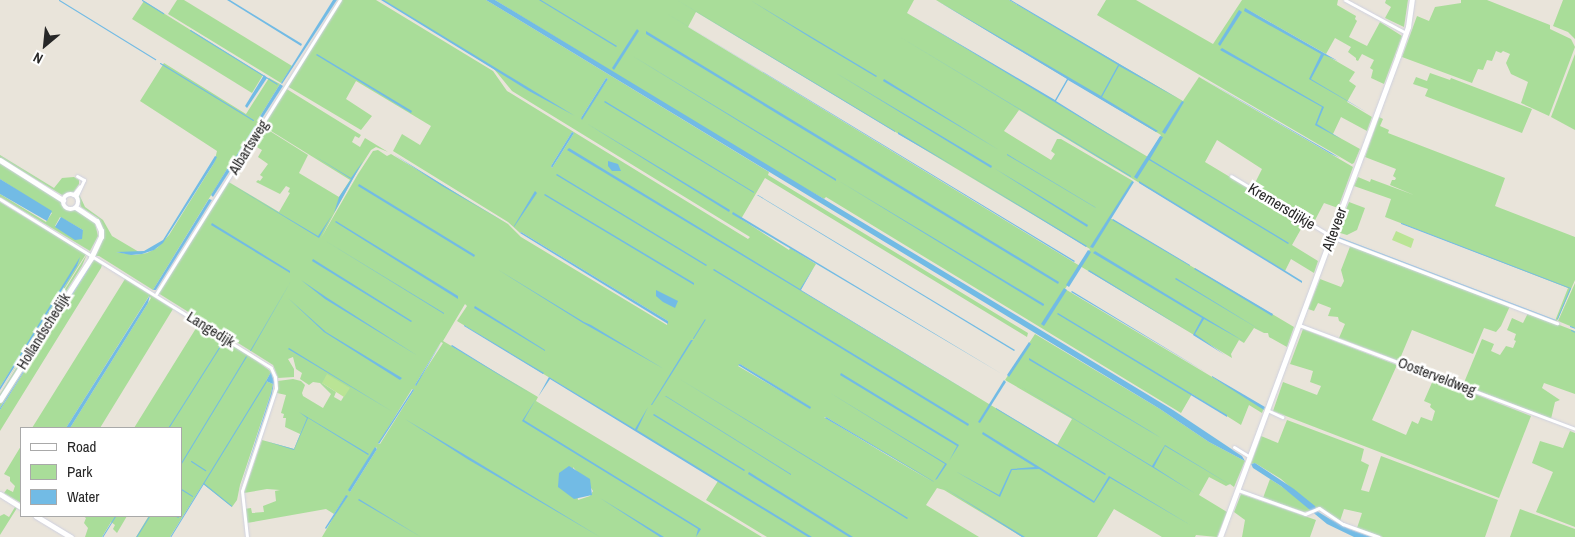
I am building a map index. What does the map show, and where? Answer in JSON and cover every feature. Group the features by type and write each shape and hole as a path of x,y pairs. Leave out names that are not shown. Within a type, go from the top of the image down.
{"street":[{"name":"Albartsweg","path":"156,294 340,0"},
{"path":"1345,0 1406,33"},
{"name":"Alteveer","path":"1220,537 1406,33 1412,0"},
{"path":"0,160 64,199 75,196"},
{"path":"77,176 84,180 75,196 77,207"},
{"name":"Kremersdijkje","path":"1232,176 1332,236 1556,323"},
{"name":"Langedijk","path":"0,199 262,360 274,373 276,381 274,394 242,489 242,504 247,537"},
{"name":"Hollandschedijk","path":"0,400 101,237 100,228 94,219 77,207 67,209 64,199"},
{"name":"Oosterveldweg","path":"1299,325 1575,429"},
{"path":"1267,410 1282,417"},
{"path":"1234,447 1250,457"},
{"path":"1238,490 1302,513 1322,509 1343,524 1378,537"},
{"path":"0,494 20,506"},
{"path":"38,517 71,537"}],"green space":[{"path":"177,0 184,0 292,66 281,83 168,14"},
{"path":"341,0 376,0 493,71 507,91 748,239 750,237 512,91 494,69 383,0 486,0 769,172 768,175 1028,333 1027,337 765,178 741,219 789,250 790,248 816,264 800,290 1057,445 1072,419 1005,380 1035,334 1160,409 1209,442 1245,461 1234,487 1230,484 1226,486 1209,477 1199,495 1227,512 1217,537 1196,535 1195,537 1162,537 1114,509 1097,537 1022,537 944,490 937,488 926,505 979,537 767,537 706,500 718,481 457,321 467,306 465,304 443,341 538,397 536,401 762,537 322,537 347,494 334,514 326,509 247,523 244,509 251,508 252,513 264,512 263,506 276,501 275,491 280,490 267,489 244,493 262,440 294,449 303,427 300,434 285,427 286,418 283,418 284,414 281,413 286,395 277,393 278,381 293,379 301,381 305,385 302,393 303,396 323,408 331,394 320,383 313,382 309,385 300,379 302,373 296,369 293,357 288,359 294,369 294,377 278,378 273,365 158,293 227,181 279,212 290,193 288,192 290,188 286,186 280,194 256,182 260,181 263,177 260,175 268,164 258,157 262,150 253,145 244,161 240,161 260,129 265,128 308,155 299,173 339,197 350,180 263,126 285,88 361,135 359,138 355,136 352,142 360,147 365,138 388,152 376,147 371,150 352,180 321,238 358,174 373,151 378,150 387,156 391,154 508,224 521,237 667,325 668,321 520,233 508,222 393,151 402,134 420,145 431,126 356,81 346,99 372,116 361,130 287,86","holes":["606,78 608,79 581,119","572,132 574,133 552,168 551,166","441,342 443,343 415,386","740,364 810,408 738,366","322,383 349,388 341,401 334,397 336,392","412,389 414,390 380,444 378,444","824,417 826,417 933,482 887,455","376,447 377,449 350,492 349,490","573,467 593,491 590,496 578,500"]},
{"path":"495,0 914,0 907,13 1148,157 1161,135 936,0 1009,0 1183,101 1199,77 1353,167 1338,208 1324,203 1313,224 1253,187 1262,169 1217,140 1205,162 1305,222 1292,245 1318,261 1314,273 1291,259 1285,271 1019,110 1004,131 1051,160 1055,154 1051,151 1057,139 1061,139 1133,181 1110,218 1294,327 1287,347 1269,337 1268,333 1254,328 1244,343 1239,340 1231,354 1232,358 1080,266 1065,289 1264,408 1262,413 1249,405 1241,425 1192,394 1181,413 826,197 824,199","holes":["696,12 1090,249 1080,266 688,27"]},
{"path":"1106,0 1136,0 1213,44 1242,0 1338,0 1337,5 1356,16 1355,19 1357,21 1349,37 1367,46 1380,22 1402,36 1384,84 1371,78 1373,70 1370,68 1374,60 1362,54 1358,61 1356,60 1348,52 1351,47 1335,38 1326,54 1245,8 1355,72 1349,81 1356,86 1347,102 1372,117 1367,131 1341,117 1333,134 1360,149 1352,164 1097,15"},
{"path":"1386,0 1408,0 1404,27 1385,18 1391,7 1385,3"},
{"path":"1461,0 1487,0 1550,25 1550,29 1571,39 1575,47 1549,116 1521,103 1528,82 1511,74 1506,63 1510,54 1503,51 1501,53 1496,51 1492,61 1487,60 1483,70 1478,69 1472,83 1402,57 1417,16 1429,21 1435,7 1461,3"},
{"path":"1563,0 1575,0 1575,39 1568,32 1553,26"},
{"path":"144,1 263,75 252,93 132,19"},
{"path":"1575,54 1575,130 1551,117"},
{"path":"164,63 246,114 269,78 280,84 259,118 262,120 256,124 258,125 235,163 232,161 153,290 99,256 94,256 103,237 103,228 98,218 81,207 78,197 79,194 85,207 103,220 112,236 139,252 116,252 135,255 147,253 157,248 169,235 214,163 217,151 140,101"},
{"path":"1430,73 1450,80 1451,78 1532,109 1522,133 1425,96 1428,89 1413,84 1416,77 1427,81"},
{"path":"1379,117 1383,119 1380,126 1389,130 1388,133 1505,178 1495,206 1575,237 1575,280 1557,321 1555,321 1568,288 1385,217 1391,199 1354,186 1358,177 1370,182 1371,179 1414,195 1390,185 1392,180 1396,178 1393,176 1396,169 1365,157"},
{"path":"0,155 54,188 62,178 74,177 79,180 79,184 73,193 62,195 0,158"},
{"path":"0,162 61,201 66,210 76,210 95,223 98,236 90,251 0,197 0,194 46,222 52,213 0,179","holes":["60,217 83,230 78,238 55,226"]},
{"path":"0,202 86,254 0,392 82,257 0,387"},
{"path":"1349,202 1365,208 1357,230 1347,235 1337,232"},
{"path":"1396,231 1414,239 1411,248 1392,240"},
{"path":"1351,244 1510,306 1501,326 1496,332 1484,328 1473,354 1412,330 1399,361 1339,338 1345,324 1339,321 1338,317 1328,316 1331,308 1318,303 1314,311 1308,309 1320,279 1341,287 1344,281 1341,270"},
{"path":"87,254 82,266 0,397 0,394"},
{"path":"92,258 102,265 101,268 0,431 0,410 91,265 89,265 0,408 0,403"},
{"path":"125,279 173,309 101,427 71,427 151,298 149,296 67,427 33,427"},
{"path":"1575,283 1575,328 1558,321"},
{"path":"1528,313 1575,331 1575,394 1544,383 1542,388 1560,400 1555,402 1551,419 1463,385 1482,339 1494,344 1491,351 1500,355 1506,346 1513,348 1516,334 1507,330 1512,318 1523,323"},
{"path":"198,325 247,354 271,372 266,381 273,384 271,393 240,485 237,500 232,507 203,484 170,537 136,537 148,517 182,517 182,427 135,427"},
{"path":"1303,329 1397,365 1372,420 1406,435 1412,421 1418,424 1421,417 1432,421 1435,411 1430,407 1431,404 1424,401 1434,378 1531,416 1499,498 1273,411 1283,382 1317,395 1321,386 1310,382 1313,371 1290,364"},
{"path":"327,374 350,388 344,397 322,383"},
{"path":"1287,420 1364,449 1361,461 1369,465 1361,490 1369,492 1381,456 1498,500 1485,537 1383,537 1357,528 1362,513 1344,509 1340,521 1320,507 1314,508 1281,479 1255,463 1251,464 1261,436 1278,443"},
{"path":"1570,431 1575,433 1575,527 1536,512 1553,472 1532,463 1540,441 1563,448"},
{"path":"20,448 20,502 4,493 7,489 13,492 15,486 10,481 10,477 4,474"},
{"path":"1270,479 1313,510 1304,512 1263,498"},
{"path":"1241,494 1316,520 1310,537 1242,537 1245,520 1234,512"},
{"path":"15,507 17,508 0,535 0,516 4,514 9,517"},
{"path":"1520,509 1575,529 1575,537 1510,537"},
{"path":"84,517 126,517 117,533 113,529 115,525 111,522 102,537 85,537 88,528 84,523 86,518"}],"water":[{"path":"227,0 230,0 302,44 301,46"},
{"path":"333,0 337,0 282,84 281,83"},
{"path":"381,0 384,0 575,116 529,91"},
{"path":"486,0 495,0 1173,410 1242,456 1245,461 1209,442 1160,409"},
{"path":"539,0 541,0 617,46 616,47"},
{"path":"677,0 895,131 895,132"},
{"path":"750,0 877,76 876,77"},
{"path":"936,0 1101,96 1118,65 1009,0 1011,0 1179,99 1119,66 1102,97 1158,131 1156,132 1068,80 1056,101 1144,156 912,16 1055,100 1067,79"},
{"path":"1245,8 1338,61 1324,55 1311,79 1368,113 1309,79 1321,54 1244,11"},
{"path":"661,10 1075,261 1074,262"},
{"path":"1239,10 1242,12 1220,46 1218,44"},
{"path":"637,29 639,31 614,70 612,68"},
{"path":"646,31 1059,282 1058,284 646,34"},
{"path":"900,37 1131,176 1131,177"},
{"path":"1222,48 1324,107 1317,124 1341,139 1315,125 1322,107 1220,50"},
{"path":"316,55 412,111 411,113"},
{"path":"631,55 836,179 836,181"},
{"path":"836,73 992,166 991,168"},
{"path":"264,75 267,78 247,108 245,106"},
{"path":"606,78 608,79 582,120 581,118"},
{"path":"1202,78 1328,151 1340,158 1331,154"},
{"path":"884,79 999,150 883,81"},
{"path":"280,84 283,86 261,120 259,118"},
{"path":"1182,101 1184,102 1165,134 1162,132"},
{"path":"604,102 754,192 754,193"},
{"path":"586,123 730,210 729,212"},
{"path":"255,126 257,128 238,159 235,158"},
{"path":"572,132 574,133 552,168 551,166"},
{"path":"898,132 957,168 898,134"},
{"path":"1160,136 1163,137 1150,159 1289,243 1149,160 1137,179 1134,177"},
{"path":"569,148 800,289 814,267 801,290 987,403 567,150"},
{"path":"393,154 474,204 508,224 442,186"},
{"path":"313,155 351,178 363,161 334,213 339,197 351,179"},
{"path":"1007,155 1095,207 1096,208"},
{"path":"215,156 217,157 214,163 163,243 154,250 142,254 131,255 116,252 144,251 163,240"},
{"path":"232,161 235,163 213,197 211,195"},
{"path":"608,161 618,164 621,171 612,171 608,166"},
{"path":"994,168 1088,225 1087,227"},
{"path":"959,169 1087,246 1086,247"},
{"path":"557,174 707,265 556,175"},
{"path":"0,179 52,211 47,221 0,194"},
{"path":"839,181 1044,304 1044,305 1043,306"},
{"path":"1132,181 1134,182 1093,248 1090,247"},
{"path":"1139,181 1302,281 1302,283 1139,183"},
{"path":"229,183 318,236 332,215 319,238"},
{"path":"359,184 475,255 474,257 358,186"},
{"path":"535,191 537,193 514,227 514,226"},
{"path":"544,195 694,283 694,285"},
{"path":"758,195 1015,350 1014,351"},
{"path":"209,199 212,200 156,290 153,290"},
{"path":"733,212 1002,374 732,214"},
{"path":"61,217 83,230 82,239 75,240 55,227"},
{"path":"1112,220 1190,265 1190,266"},
{"path":"335,222 458,296 458,299"},
{"path":"212,223 290,271 290,273 211,225"},
{"path":"520,233 668,321 668,324"},
{"path":"324,240 444,313 444,314"},
{"path":"1088,250 1091,252 1069,287 1066,285"},
{"path":"1095,251 1245,342 1204,319 1195,334 1225,355 1193,335 1202,318 1093,253"},
{"path":"80,257 77,266 0,390 0,387"},
{"path":"313,259 412,321 312,261"},
{"path":"91,265 0,410 0,408"},
{"path":"497,269 584,322 664,369 583,323"},
{"path":"1194,269 1273,314 1272,316"},
{"path":"713,270 969,424 968,426"},
{"path":"1089,270 1188,331 1088,271"},
{"path":"1176,278 1262,331 1175,279"},
{"path":"301,280 326,297 418,356 325,299"},
{"path":"291,281 251,351 250,351"},
{"path":"1064,288 1067,290 1044,326 1041,324"},
{"path":"656,290 678,301 675,308 656,296"},
{"path":"1072,291 1207,373 1071,292"},
{"path":"150,295 148,303 71,427 67,427"},
{"path":"288,298 326,332 402,378 400,380 324,332"},
{"path":"475,306 545,350 545,351 474,308"},
{"path":"1057,314 1227,415 1227,417"},
{"path":"464,325 544,373 543,374"},
{"path":"691,340 693,340 651,405"},
{"path":"442,341 416,386 415,385"},
{"path":"1029,342 1031,344 1009,377 1007,375"},
{"path":"452,345 531,394 451,346"},
{"path":"289,348 393,412 288,349"},
{"path":"1029,358 1150,431 1161,438 1029,360"},
{"path":"740,364 811,407 810,409 738,365"},
{"path":"271,372 274,382 272,394 239,492 271,393 273,384 266,381"},
{"path":"841,373 959,445 949,461 957,446 840,375"},
{"path":"549,377 635,429 648,407 637,430 812,537 808,537 550,379 538,397"},
{"path":"1212,377 1265,407 1264,410"},
{"path":"678,378 908,518 907,519"},
{"path":"1004,380 1006,382 980,423 978,422"},
{"path":"1015,383 1152,466 1165,445 1234,487 1165,446 1154,467 1196,494"},
{"path":"414,390 379,444 378,443"},
{"path":"827,391 947,464 937,479 935,480 945,464"},
{"path":"665,396 791,474 791,475"},
{"path":"536,399 524,420 701,529 696,537 698,529 522,421"},
{"path":"996,408 1106,474 1105,475"},
{"path":"299,412 369,454 308,418 294,450 265,441 294,449 307,418"},
{"path":"654,414 745,470 653,415"},
{"path":"825,418 933,481 934,482"},
{"path":"405,419 477,462 600,537 469,460"},
{"path":"983,432 1094,501 1109,476 1192,526 1110,478 1094,503 1039,469 1012,470 1000,497 955,471 999,495 1011,469 1035,467 982,434"},
{"path":"375,447 377,449 350,492 348,490"},
{"path":"1255,463 1294,489 1315,506 1317,511 1349,529 1371,537 1354,537 1327,524 1281,486 1253,468 1251,464"},
{"path":"569,466 590,479 592,495 574,499 558,487 559,473"},
{"path":"749,472 853,537 849,537 748,474"},
{"path":"943,487 1025,537 1022,537"},
{"path":"346,495 348,496 326,529 325,528"},
{"path":"600,498 664,537 660,537"},
{"path":"359,499 421,537 358,500"}],"waterway":[{"path":"59,0 155,59"},
{"path":"142,0 163,13"},
{"path":"190,30 277,84"},
{"path":"160,63 253,120"},
{"path":"1401,223 1570,288 1557,318"},
{"path":"1338,237 1555,320"},
{"path":"693,338 705,319"},
{"path":"1570,326 1575,328"},
{"path":"1571,330 1575,332"},
{"path":"169,427 223,341"},
{"path":"182,461 246,356"},
{"path":"170,537 266,381"},
{"path":"191,461 205,470"},
{"path":"203,483 231,506"},
{"path":"182,490 192,496"},
{"path":"102,537 114,517"},
{"path":"136,537 148,517"}]}
